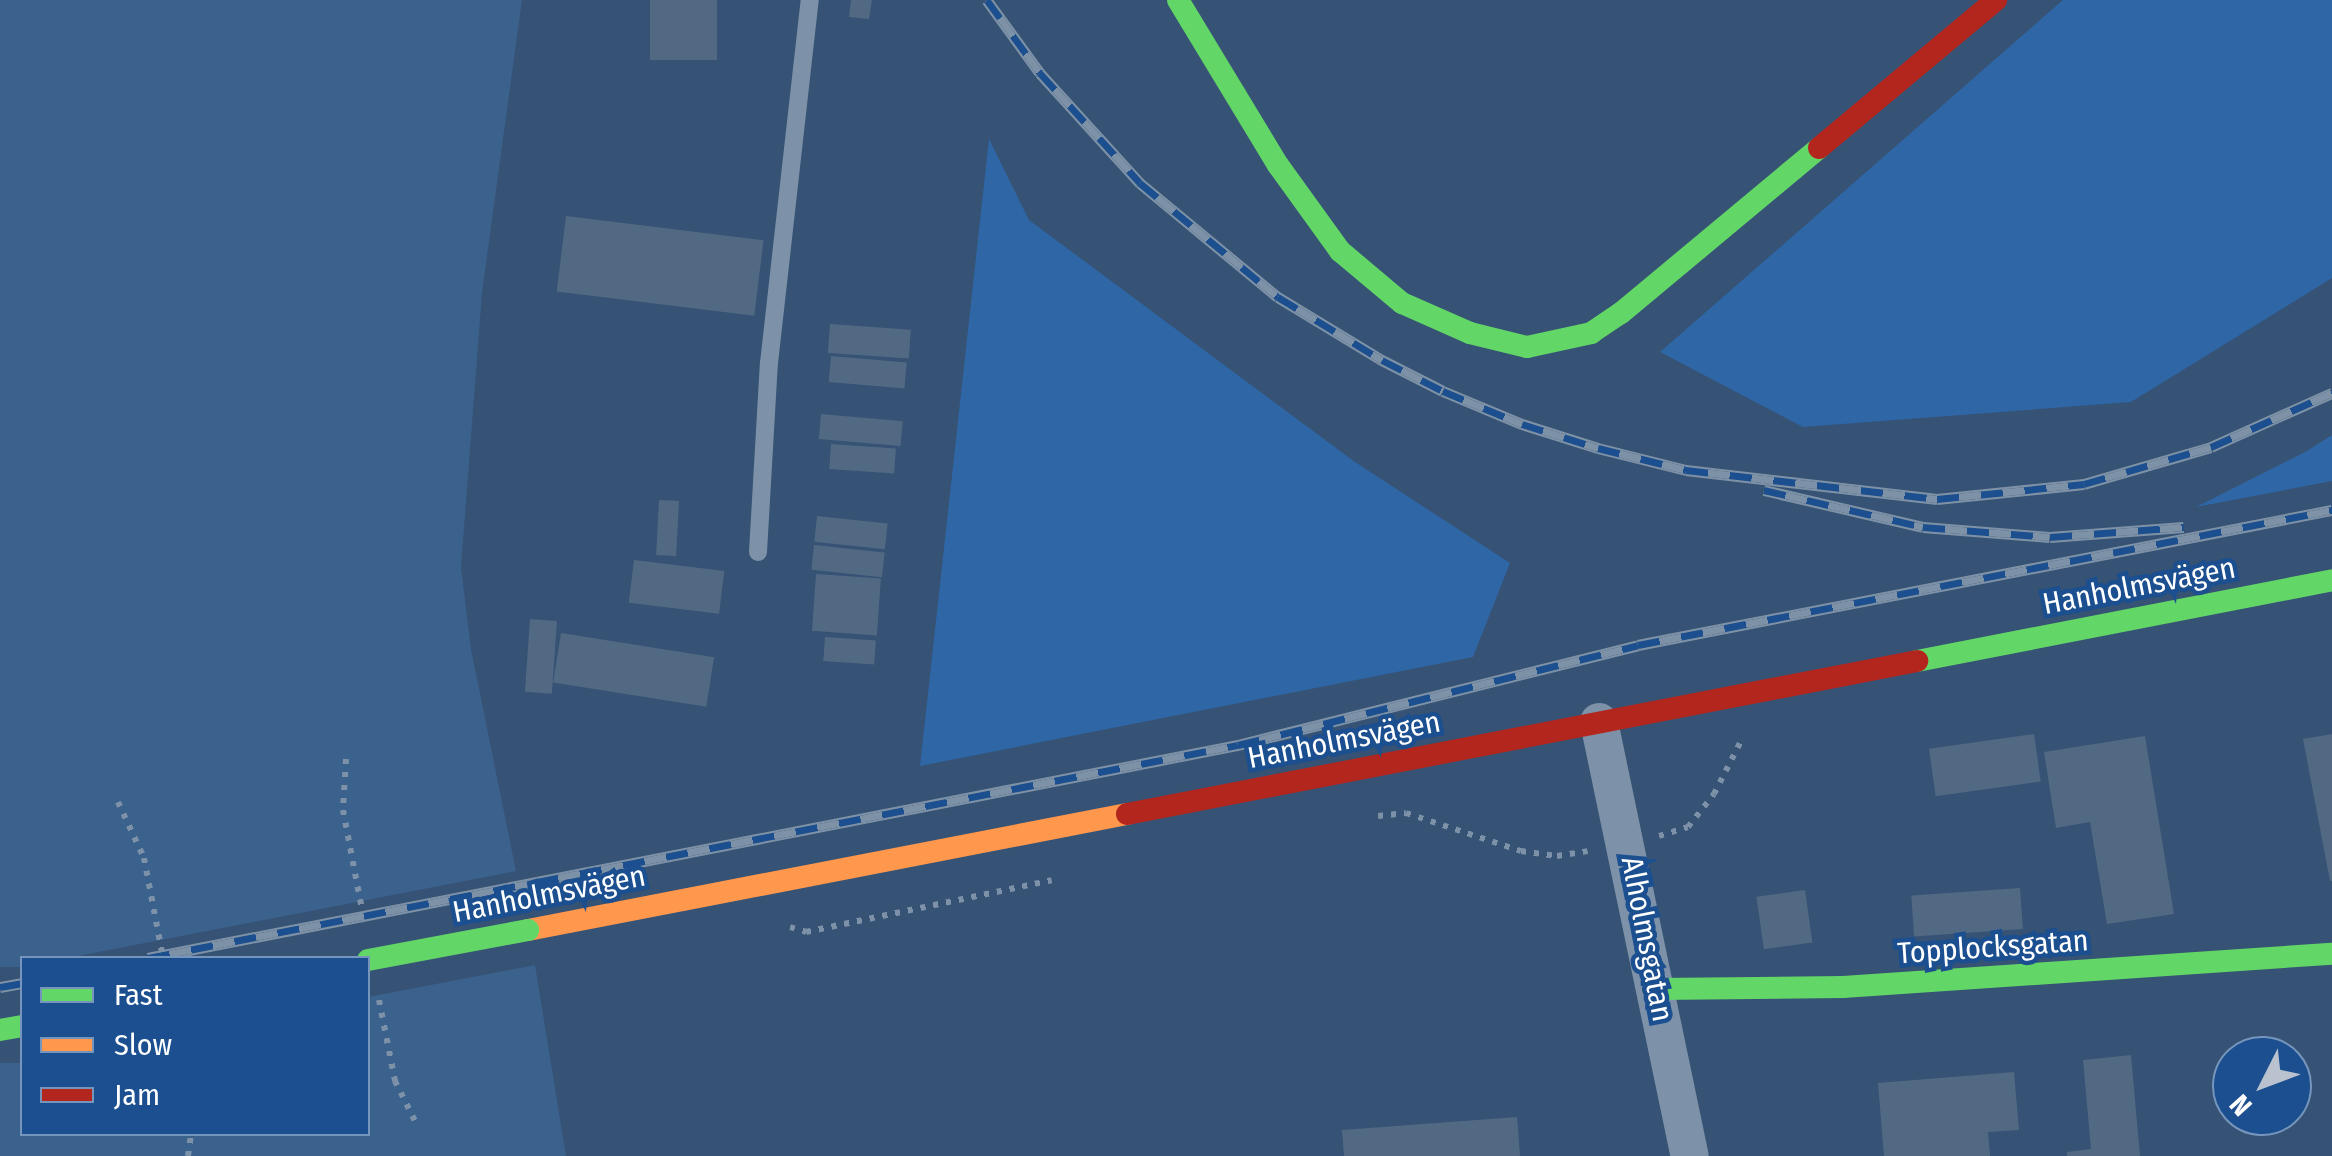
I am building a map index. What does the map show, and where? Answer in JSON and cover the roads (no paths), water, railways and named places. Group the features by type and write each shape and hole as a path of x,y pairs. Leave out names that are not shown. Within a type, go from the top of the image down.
{"street":[{"path":"1178,0 1278,165 1340,251 1402,304 1470,334 1528,347 1591,333 1621,313 1996,0"},
{"name":"Hanholmsvägen","path":"370,960 2332,580"},
{"name":"Alholmsgatan","path":"1600,722 1690,1156"},
{"name":"Topplocksgatan","path":"1657,989 1843,987 2332,954"}],"lane":[{"path":"758,552 769,363 810,0"}],"railway":[{"path":"987,0 1040,73 1140,183 1278,297 1382,360 1443,391 1522,424 1598,448 1686,470 1937,499 2084,484 2211,447 2332,393"},
{"path":"1764,490 1923,527 2050,537 2184,527"},
{"path":"158,956 1238,745 1638,645 2332,510"},
{"path":"0,987 20,983"}]}
